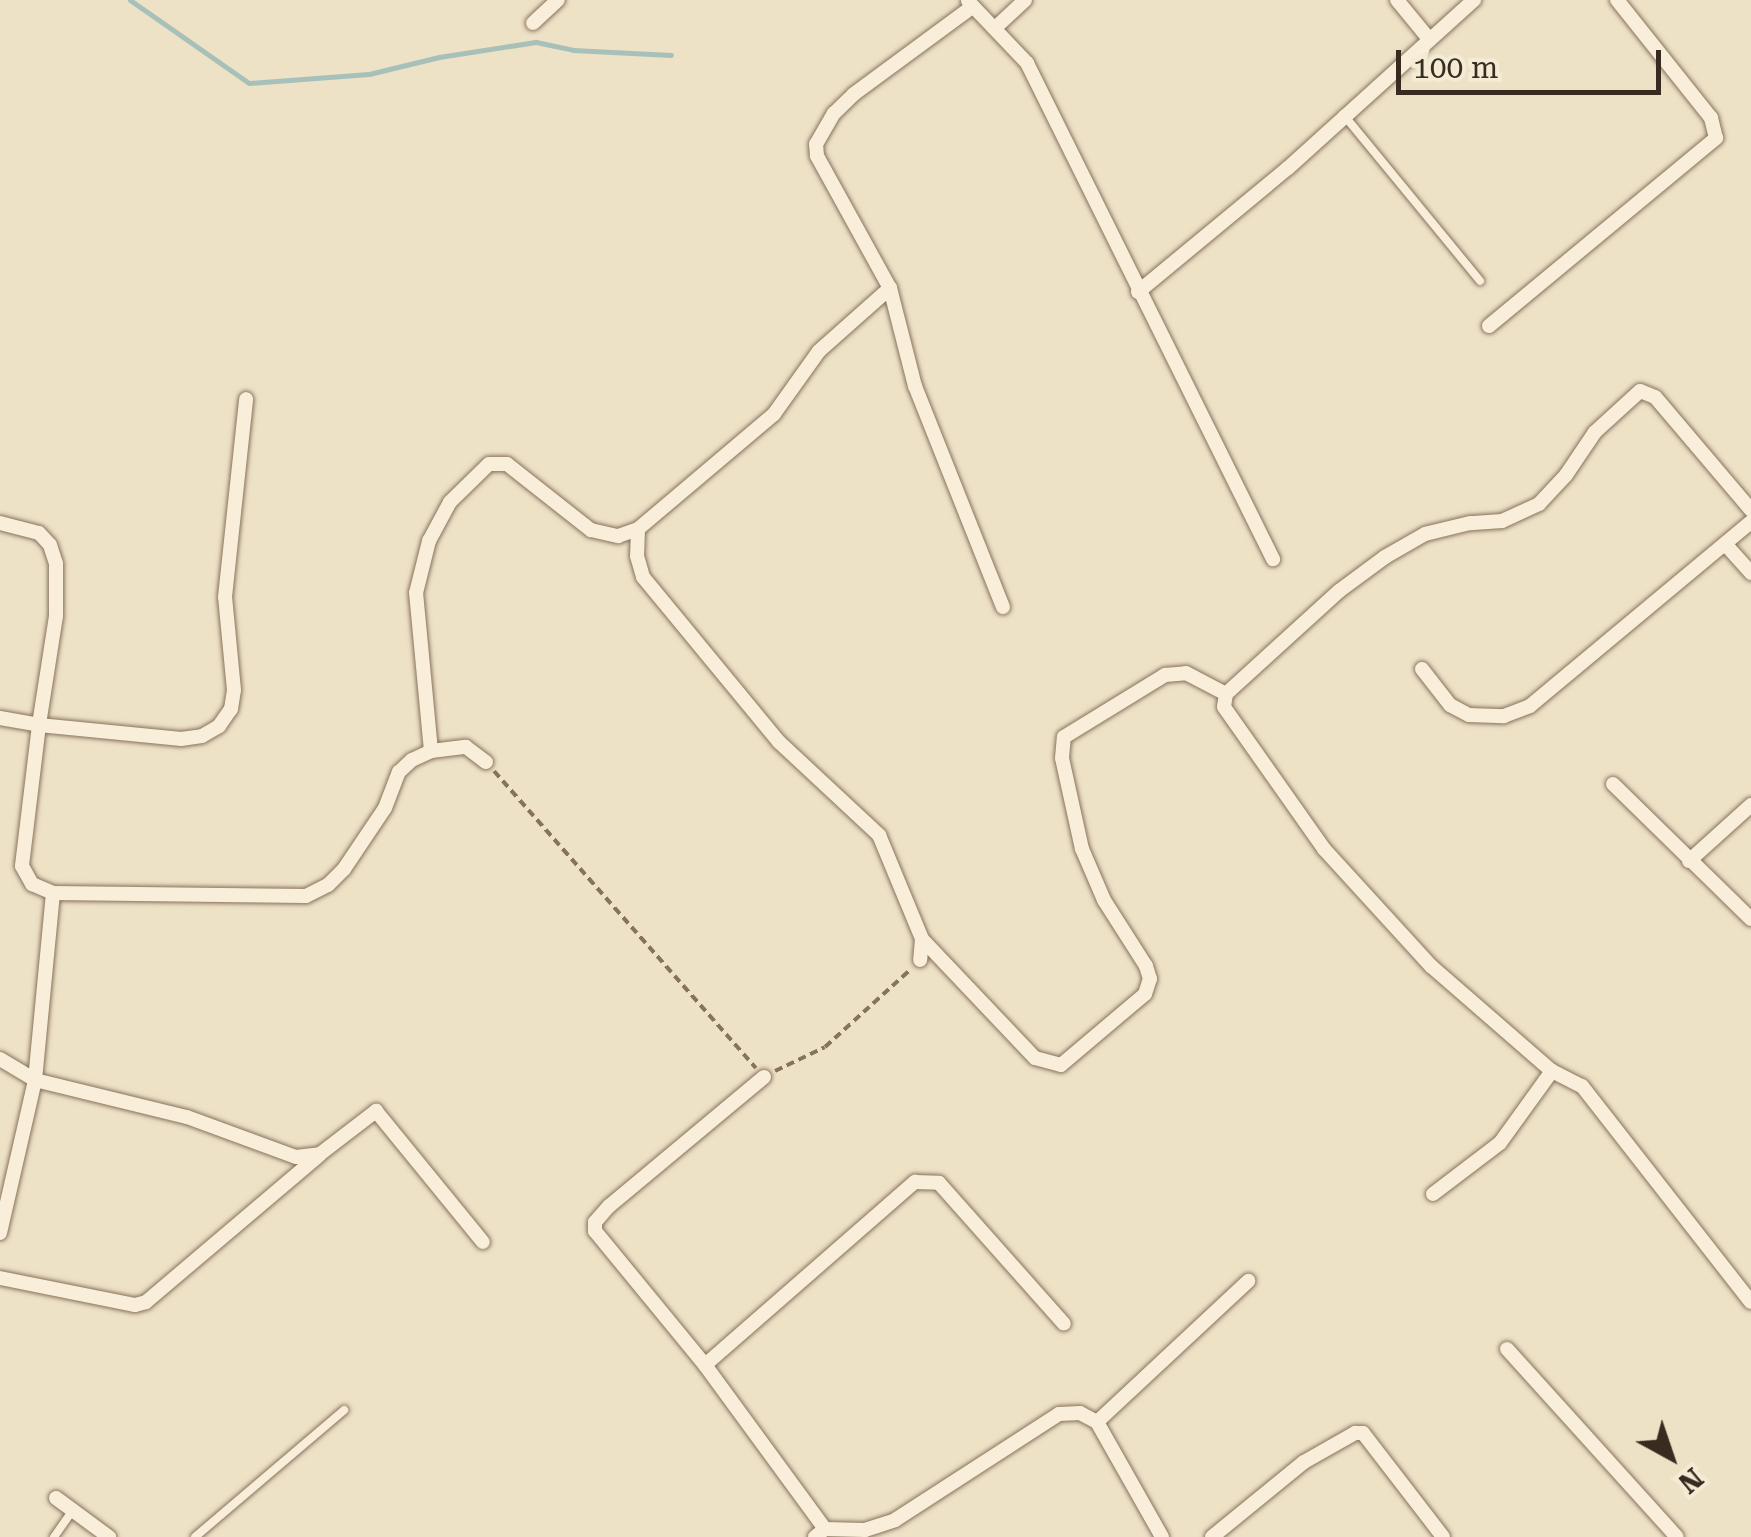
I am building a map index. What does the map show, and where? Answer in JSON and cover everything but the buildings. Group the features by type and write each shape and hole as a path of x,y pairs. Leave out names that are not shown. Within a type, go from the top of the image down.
{"street":[{"path":"533,23 558,0"},
{"path":"996,28 1025,0"},
{"path":"1397,0 1429,40"},
{"path":"1138,292 1288,168 1343,114 1474,0"},
{"path":"1489,326 1716,138 1712,118 1617,0"},
{"path":"1003,607 914,386 890,288 817,156 816,144 844,104 969,3 1027,64 1273,559"},
{"path":"431,751 416,594 429,541 450,502 490,464 508,464 591,530 618,536 638,529 774,414 819,352 890,288"},
{"path":"1751,510 1655,397 1640,390 1595,432 1566,475 1528,512 1502,521 1448,527 1404,545 1339,591 1226,694 1224,707 1324,849 1431,966 1552,1071 1582,1086 1751,1302"},
{"path":"0,718 182,739 202,736 219,726 231,709 234,690 225,597 246,399"},
{"path":"1422,669 1450,704 1469,715 1504,716 1530,706 1751,522"},
{"path":"0,523 39,534 50,545 56,564 56,616 22,866 32,884 53,893 306,896 328,885 344,869 385,808 399,772 431,751 466,748 486,762"},
{"path":"638,529 637,556 643,576 779,742 879,836 922,939 1035,1058 1061,1065 1145,994 1150,979 1146,966 1104,900 1082,848 1062,758 1064,737 1165,675 1186,673 1226,694"},
{"path":"1726,545 1751,573"},
{"path":"1613,784 1751,919"},
{"path":"1689,861 1751,806"},
{"path":"0,1233 35,1080 53,893"},
{"path":"920,960 922,939"},
{"path":"0,1059 35,1080 188,1117 296,1157 320,1154"},
{"path":"1433,1194 1500,1143 1552,1071"},
{"path":"764,1077 636,1182 595,1222 600,1240 705,1365 820,1533 865,1530 895,1520 1060,1414 1080,1413 1098,1422 1162,1537"},
{"path":"0,1278 135,1304 146,1302 376,1111 483,1242"},
{"path":"705,1365 915,1182 939,1183 1064,1324"},
{"path":"1098,1422 1248,1281"},
{"path":"1508,1349 1677,1537"},
{"path":"1212,1537 1304,1462 1354,1432 1363,1434 1443,1537"},
{"path":"56,1498 109,1537"}],"lane":[{"path":"1343,114 1480,281"},
{"path":"196,1537 344,1410"},
{"path":"54,1537 73,1510"}],"path":[{"path":"486,762 764,1077 825,1047 920,960"}],"waterway":[{"path":"130,0 249,83 369,74 439,57 536,42 573,50 671,55"}]}
